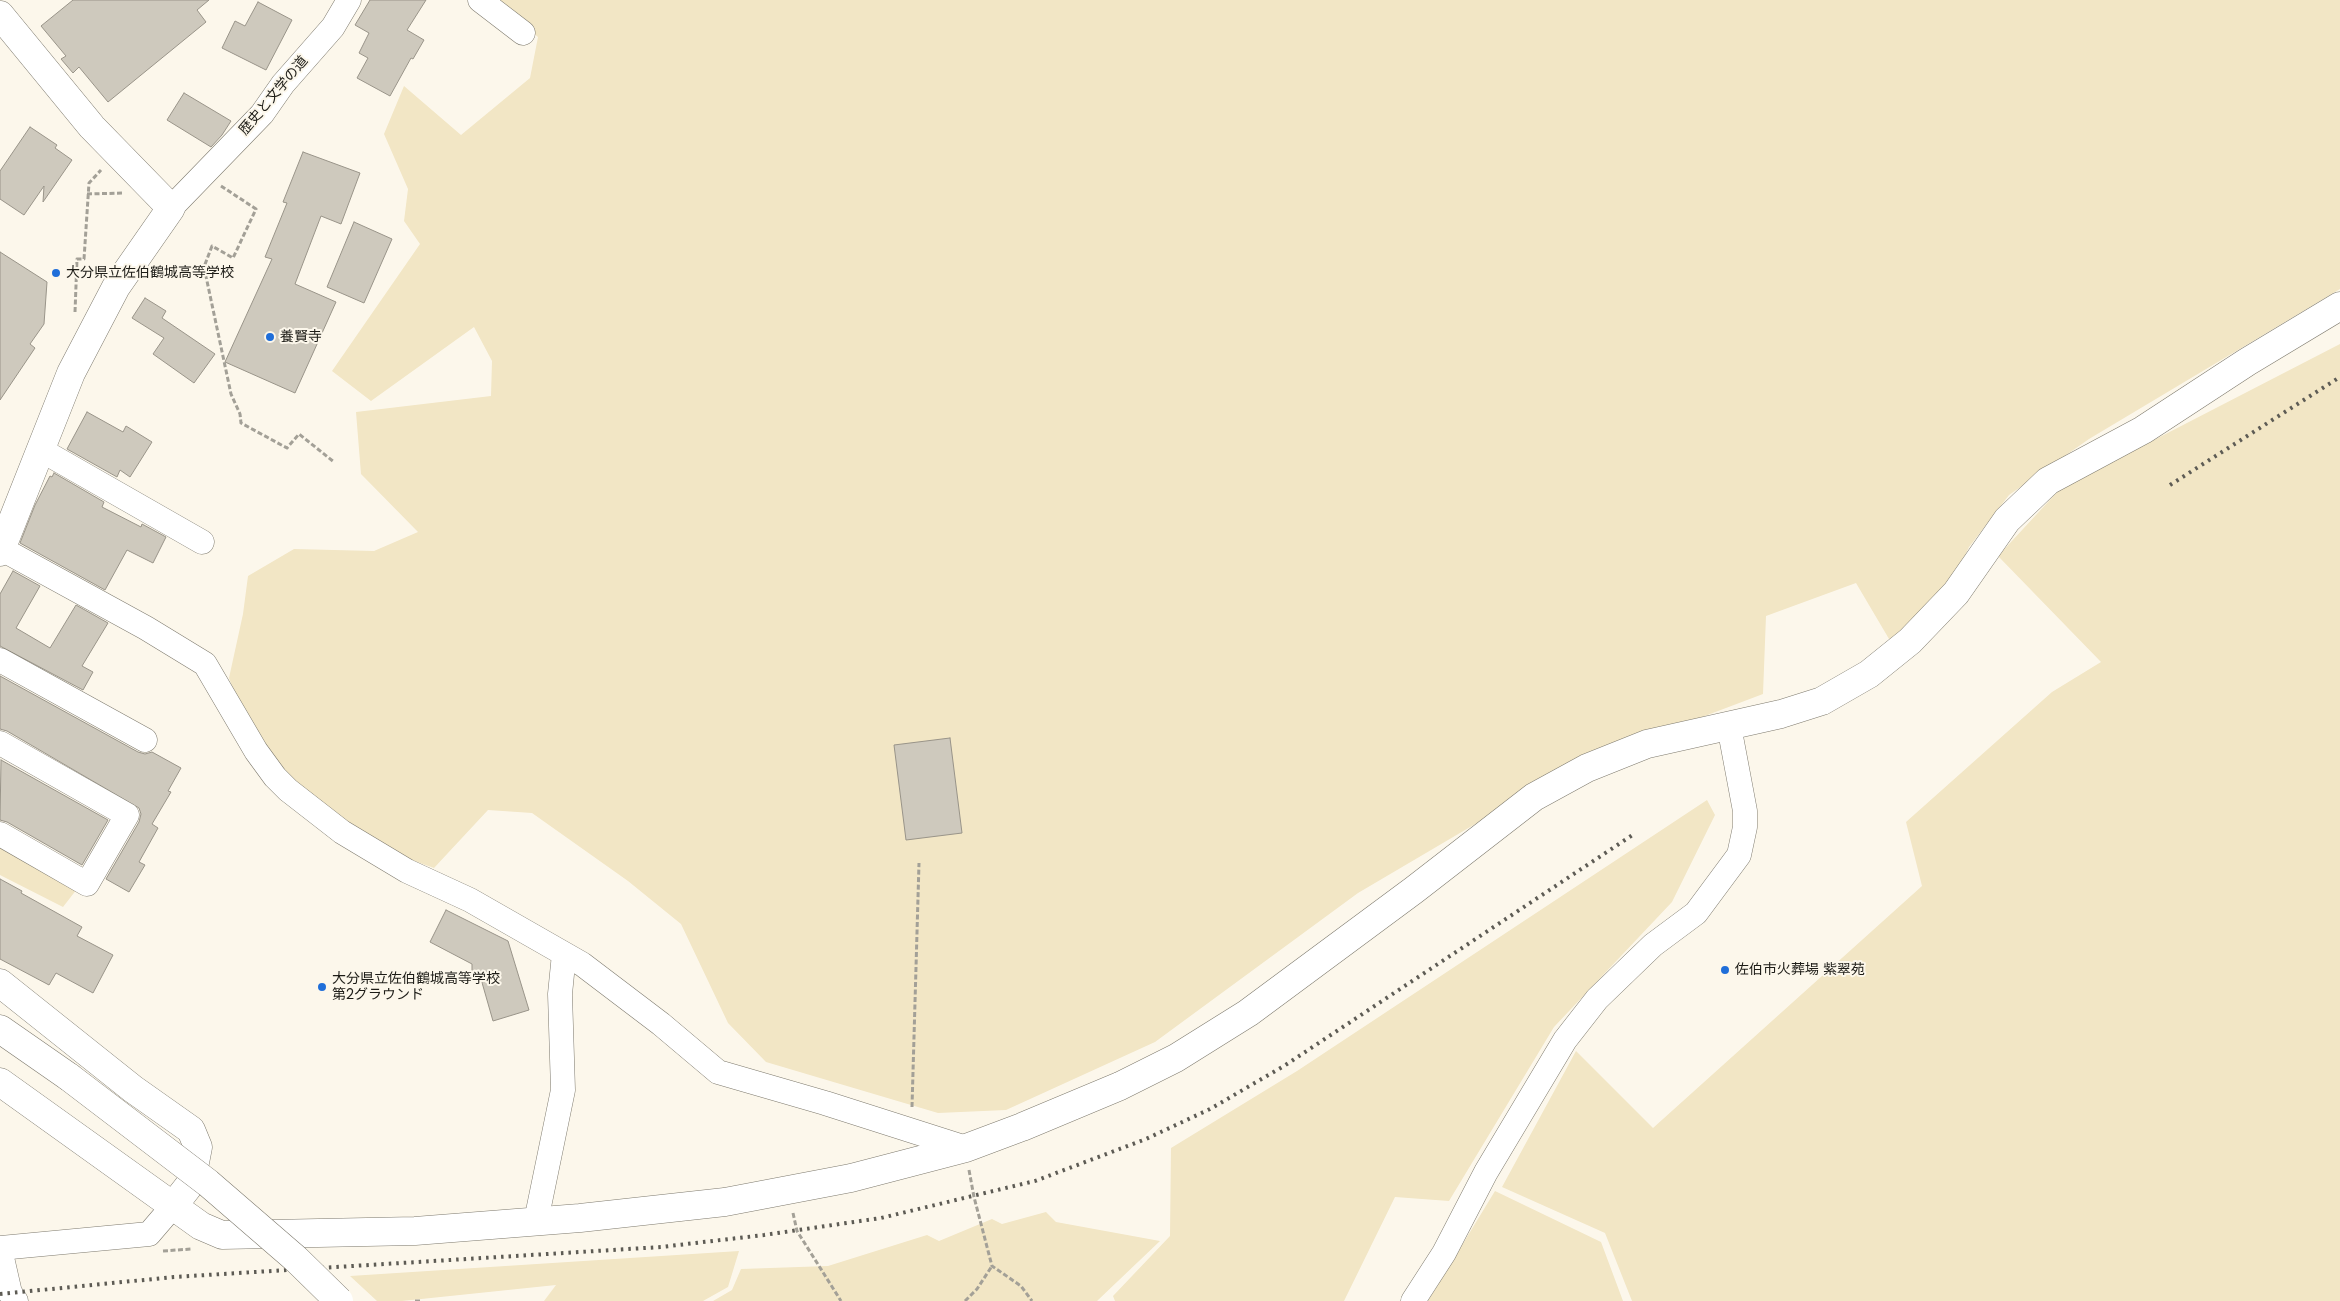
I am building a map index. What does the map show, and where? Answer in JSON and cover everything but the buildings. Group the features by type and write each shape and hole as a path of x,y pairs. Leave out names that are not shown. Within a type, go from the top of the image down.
{"street":[{"name":"歴史と文学の道","path":"171,208 262,114 283,84 332,27 349,0"},
{"path":"480,0 523,33"},
{"path":"0,15 92,127 171,208 116,286 71,373 0,550 146,628 205,664 224,693 228,706 275,777 288,790 342,832 407,871 470,900 582,964 653,1018 718,1072 912,1123 966,1148"},
{"path":"0,1082 201,1226 222,1235 415,1232 725,1202 851,1178 966,1148 1120,1086 1176,1058 1248,1013 1414,890 1534,797 1587,768 1646,744 1781,714 1822,701 1869,674 1910,641 1956,593 2007,520 2048,481 2143,430 2247,362 2340,306"},
{"path":"41,450 202,542"},
{"path":"0,660 145,740"},
{"path":"1413,1301 1444,1253 1486,1172 1565,1040 1597,999 1653,945 1696,913 1739,855 1745,827 1745,811 1729,726"},
{"path":"0,744 127,815 87,884 0,834"},
{"path":"536,1221 563,1090 560,994 564,954"},
{"path":"0,983 134,1089 191,1130 198,1147 191,1183 148,1234 0,1249 10,1293 16,1301"},
{"path":"0,1029 69,1077 208,1183 296,1259 339,1301"}],"path":[{"path":"75,315 78,259 84,259 89,182 119,155"},
{"path":"205,173 256,209 234,258 212,246 204,267 231,394 240,414 241,423 287,448 299,434 334,462"},
{"path":"87,194 120,194 147,184"},
{"path":"912,1123 919,864"},
{"path":"966,1148 974,1197 992,1266 1021,1286 1032,1301"},
{"path":"789,1190 797,1231 841,1301"},
{"path":"965,1301 977,1289 992,1266"},
{"path":"415,1301 422,1301"}],"shaded area":[{"path":"494,0 2340,0 2340,289 2089,439 2009,495 1969,547 1949,588 1892,644 1856,583 1766,616 1763,694 1644,739 1516,800 1358,893 1155,1042 1006,1110 938,1113 766,1062 728,1023 681,924 628,881 532,813 488,810 434,868 384,850 288,780 244,718 229,678 243,614 248,576 294,549 374,551 418,532 361,474 356,412 491,396 492,361 474,327 371,401 332,371 420,244 404,221 408,189 384,134 404,86 461,135 530,78 538,37"},
{"path":"2340,344 2340,1301 1632,1301 1605,1233 1502,1187 1576,1051 1653,1128 1922,886 1906,822 2052,692 2101,662 1998,556 2061,488"},
{"path":"1707,800 1715,815 1672,902 1554,1027 1449,1201 1395,1197 1344,1301 1115,1301 1113,1296 1170,1236 1171,1148 1297,1071"},
{"path":"0,844 77,889 63,907 0,875"},
{"path":"1495,1191 1601,1242 1623,1301 1428,1301"},
{"path":"1046,1212 1056,1222 1160,1241 1097,1301 713,1301 732,1290 741,1269 828,1266 927,1235 939,1241 992,1219 1002,1224"},
{"path":"739,1251 728,1287 703,1301 544,1301 556,1285 402,1301 377,1301 350,1276"}],"railway":[{"path":"2170,485 2340,377"},
{"path":"0,1294 174,1277 661,1247 764,1235 881,1218 1035,1181 1146,1139 1210,1109 1284,1066 1634,834"}],"place":[{"name":"大分県立佐伯鶴城高等学校","path":"56,273"},
{"name":"養賢寺","path":"270,337"},
{"name":"佐伯市火葬場 紫翠苑","path":"1725,970"},
{"name":"大分県立佐伯鶴城高等学校 第2グラウンド","path":"322,987"}]}
